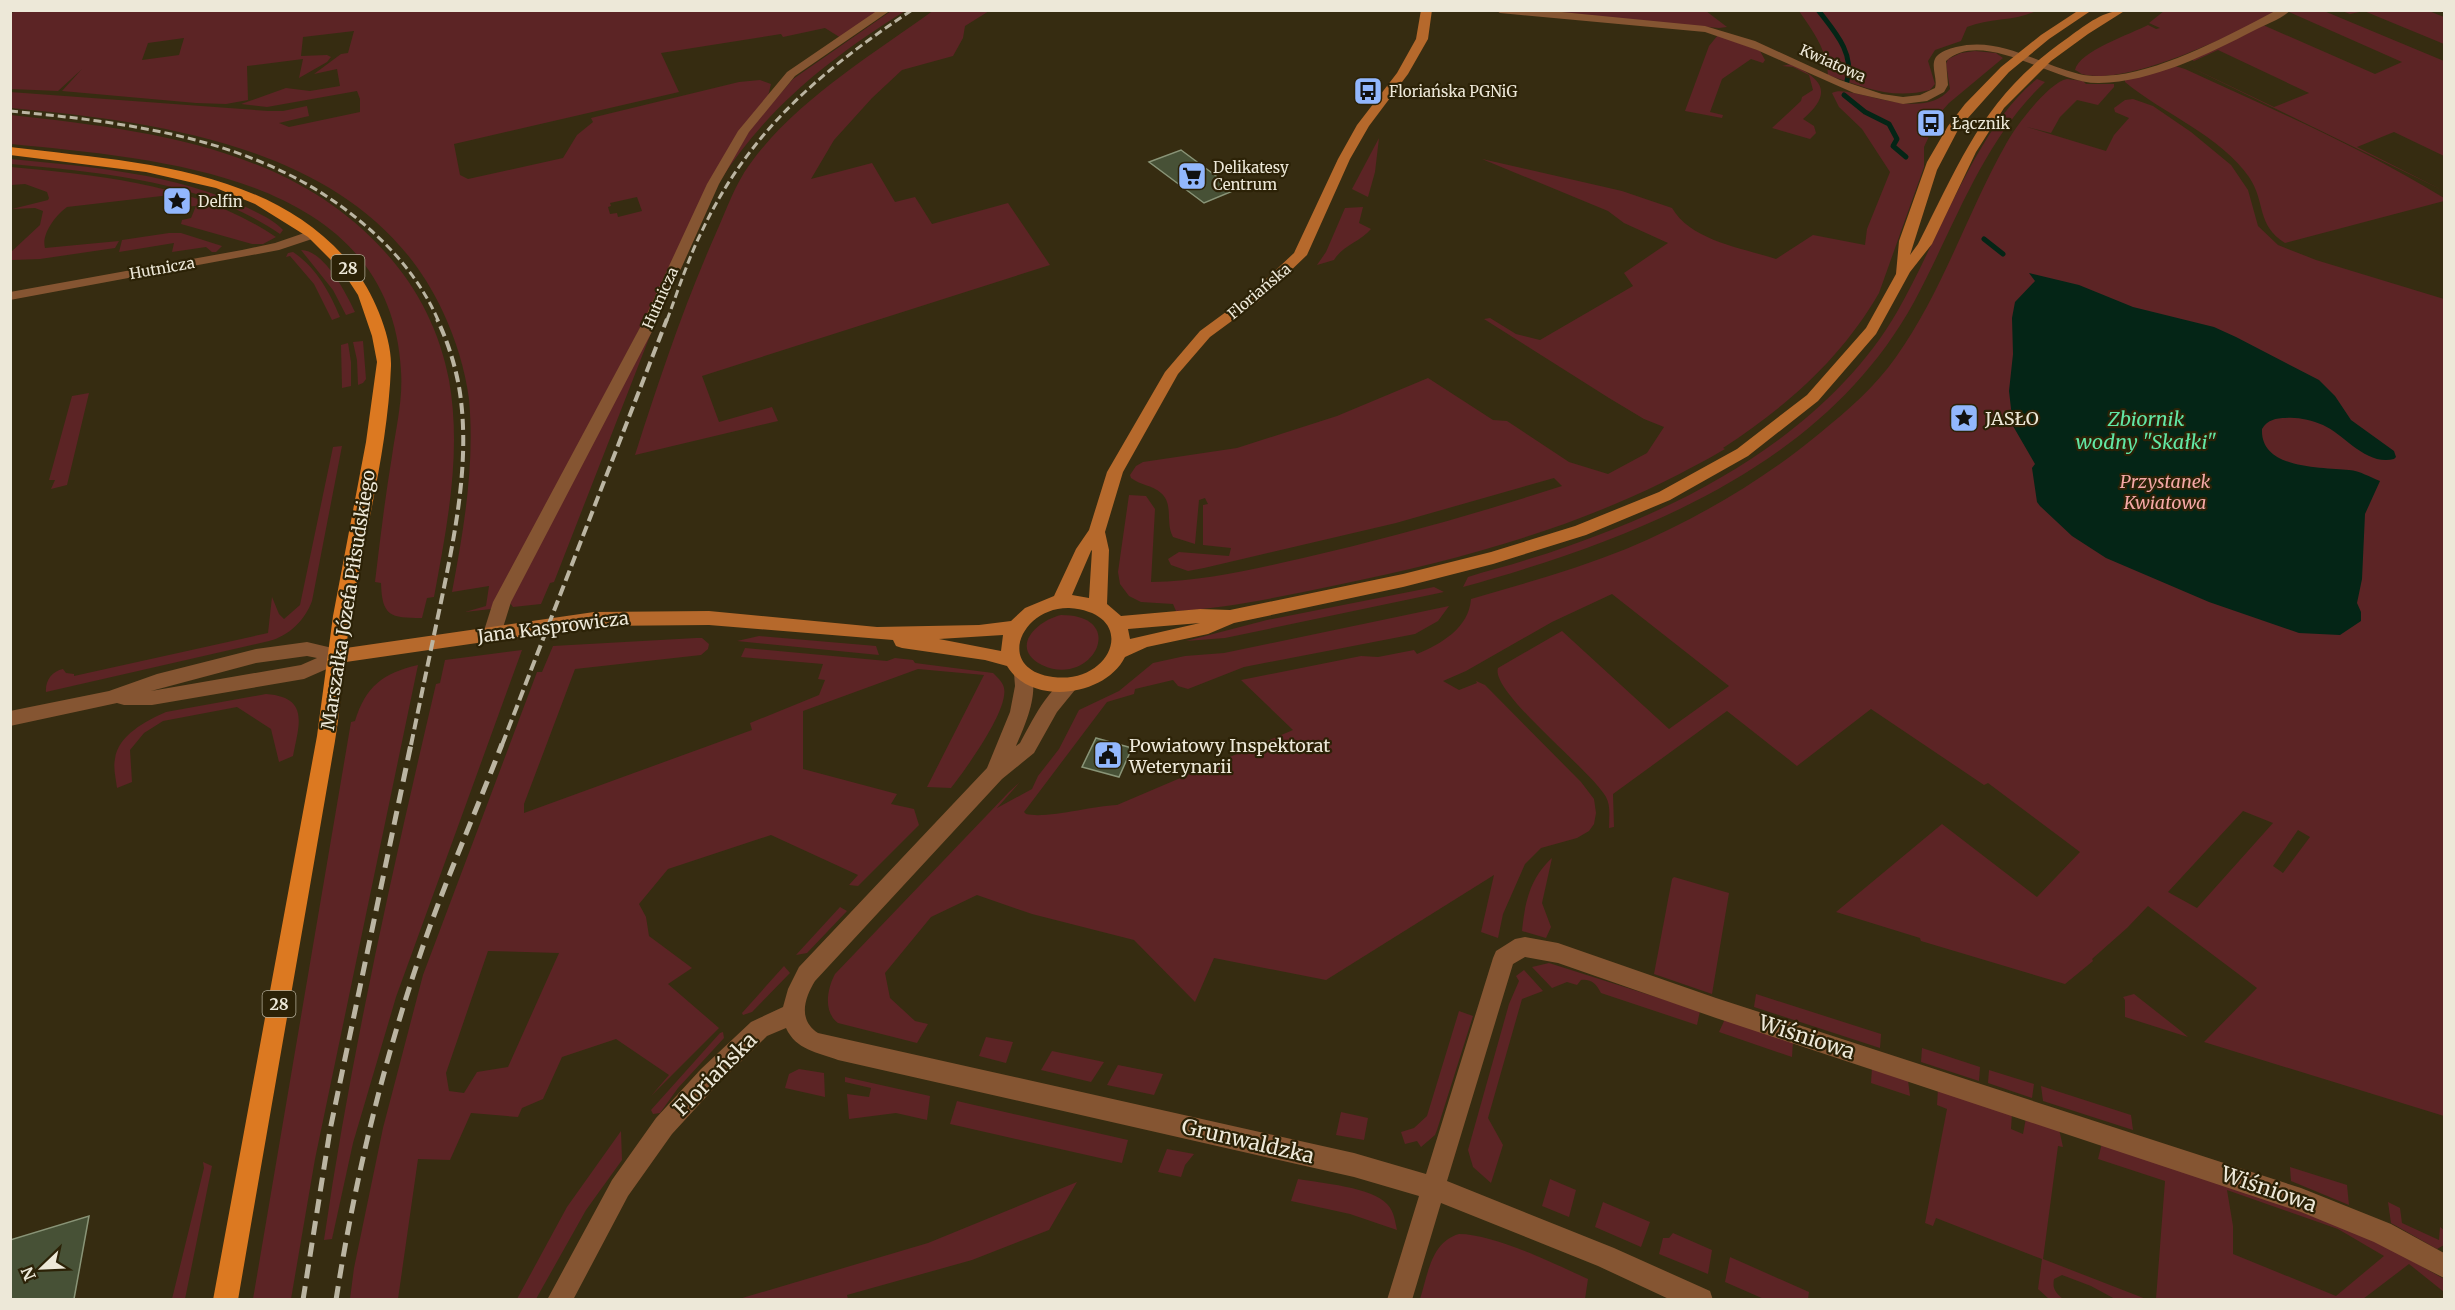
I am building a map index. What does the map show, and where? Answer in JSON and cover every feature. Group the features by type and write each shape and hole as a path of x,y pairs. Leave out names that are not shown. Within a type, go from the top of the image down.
{"main road":[{"name":"Floriańska","path":"1061,601 1084,549 1097,532 1114,472 1172,372 1205,334 1254,298 1291,266 1304,249 1344,159 1363,125 1402,74 1422,39 1427,10"},
{"path":"1902,273 1901,257 1905,243 1934,162 1942,147 1985,91 2020,56 2056,29 2087,10"},
{"path":"1119,652 1120,632 1116,623 1099,608 1088,603 1061,601 1035,610 1016,627 1011,638 1010,650 1018,667 1044,684 1070,685 1096,677 1106,670 1119,652 1137,643 1200,630 1230,617 1427,577 1498,558 1594,526 1687,483 1718,466 1763,436 1812,398 1840,369 1870,332 1902,273 1923,249 1967,158 1988,121 2022,80 2040,64 2121,10"},
{"name":"Marszałka Józefa Piłsudskiego","path":"10,151 146,168 220,185 260,201 313,234 348,268 365,295 378,329 384,362 375,434 342,616 339,656 225,1299"},
{"name":"Floriańska","path":"1097,532 1102,548 1096,584 1099,608"},
{"path":"1116,623 1200,616 1230,617"},
{"name":"Jana Kasprowicza","path":"339,656 594,619 709,618 877,634 979,632 1016,627"},
{"name":"Jana Kasprowicza","path":"877,634 917,644 985,653 1018,667"}],"street":[{"name":"Hutnicza","path":"492,634 502,602 651,320 713,184 744,131 791,75 886,10"},
{"name":"Kwiatowa","path":"1500,10 1705,29 1732,35 1781,56 1829,81 1860,92 1894,99 1918,98 1937,93 1943,82 1939,64 1943,56 1953,51 1985,48 2020,56 2086,79 2118,77 2180,58 2245,31 2286,10"},
{"name":"Hutnicza","path":"10,296 279,246 313,234"},
{"name":"Jana Kasprowicza","path":"10,719 110,698 152,698 304,672 339,656"},
{"path":"995,773 1022,705 1025,686 1018,667"},
{"path":"794,1013 796,996 807,974 995,773 1027,748 1050,707 1070,685"},
{"name":"Wiśniowa","path":"1399,1299 1504,958 1515,949 1531,947 1558,953 1716,1008 2301,1200 2382,1233 2445,1266"},
{"name":"Grunwaldzka","path":"794,1013 796,1023 805,1036 838,1049 1350,1164 1434,1188 1605,1257 1701,1299"},
{"name":"Floriańska","path":"559,1299 606,1212 664,1126 709,1077 759,1029 794,1013"}],"green space":[{"path":"934,10 989,11 965,26 963,38 953,56 902,70 872,98 834,140 811,179 872,163 895,202 915,197 932,224 1008,203 1050,265 702,376 719,422 772,407 778,421 635,455 693,288 731,198 750,164 768,141 812,99"},
{"path":"1556,10 1706,11 1727,27 1556,13"},
{"path":"2293,10 2324,11 2444,61 2444,156 2394,132 2357,147 2444,191 2182,63 2274,107 2309,93 2218,50 2194,61 2188,58 2263,25 2375,74 2402,62 2289,12"},
{"path":"19,11 882,11 841,38 825,28 783,37 781,34 661,53 679,92 454,144 460,175 468,179 563,158 577,135 593,122 591,118 739,82 760,80 771,84 768,96 754,113 491,609 465,612 486,606 489,586 452,592 469,472 471,448 469,399 459,355 448,323 409,257 366,213 315,180 258,154 197,136 135,123 11,108 10,92 268,111 283,111 307,106 309,116 279,123 289,127 360,112 360,99 357,91 267,107 241,104 286,88 310,91 340,86 337,69 314,74 341,54 348,53 354,31 303,37 301,56 327,55 331,57 327,62 299,78 303,59 247,66 248,100 226,104 196,103 62,91 82,69 58,91 11,89 11,13","holes":["184,38 179,55 142,60 148,43","637,197 642,211 618,217 617,213 610,214 608,207 611,206 610,203"]},
{"path":"891,11 905,11 826,66 778,108 736,157 718,184 744,136 793,79"},
{"path":"1799,11 2036,11 1967,27 1961,41 1935,50 1928,61 1935,84 1930,90 1903,94 1866,88 1828,75 1822,49"},
{"path":"2164,11 2280,11 2157,65 2106,76 2084,75 2075,70 2086,56 2107,44 2148,25 2156,29 2160,28 2149,23"},
{"path":"2342,11 2364,11 2350,14"},
{"path":"2364,11 2429,11 2444,17 2444,44"},
{"path":"1718,35 1760,51 1765,60 1763,63 1751,59 1722,79 1710,112 1723,115 1722,118 1685,111 1709,46"},
{"path":"1975,51 1996,53 2003,58 1949,103 1933,121 1929,119 1924,129 1931,132 1924,147 1924,167 1879,293 1864,317 1830,360 1810,380 1769,416 1723,448 1725,449 1631,497 1537,534 1389,574 1257,601 1176,611 1173,604 1141,602 1129,596 1120,584 1118,572 1129,495 1146,496 1155,509 1151,582 1209,577 1303,558 1433,525 1562,486 1554,478 1396,523 1204,568 1188,571 1171,565 1168,559 1179,552 1229,556 1231,548 1203,545 1203,505 1208,504 1205,498 1199,500 1195,544 1173,537 1165,497 1157,490 1131,478 1130,475 1136,466 1143,462 1237,448 1337,416 1428,378 1493,420 1507,421 1569,462 1608,474 1647,453 1664,427 1644,419 1609,398 1484,319 1490,318 1516,334 1540,340 1633,286 1624,273 1668,243 1624,223 1608,211 1482,159 1622,191 1672,208 1681,219 1705,236 1776,259 1813,235 1865,245 1867,229 1890,172 1862,129 1839,107 1832,93 1841,91 1904,103 1922,103 1937,99 1950,89 1946,64 1948,59 1961,53"},
{"path":"1791,64 1810,75 1820,87 1819,101 1803,119 1814,126 1816,133 1810,139 1772,128 1801,101 1802,97 1813,90 1809,75 1793,67 1782,66"},
{"path":"2175,66 2251,99 2382,162 2444,198 2444,201 2285,243 2276,236 2265,221 2254,186 2237,162 2207,137 2125,82 2125,79"},
{"path":"2037,79 2045,82 2023,105 1986,158 1914,302 1876,360 1829,410 1777,452 1719,489 1657,520 1593,546 1463,587 1468,577 1583,541 1644,517 1687,496 1768,447 1806,418 1841,386 1871,350 1897,312 1977,155 2015,100"},
{"name":"Przystanek Kwiatowa","path":"2067,79 2083,81 2086,84 2114,84 2114,87 2098,105 2077,100 2060,117 2051,133 2027,127 2106,151 2114,135 2129,118 2115,112 2114,108 2125,100 2133,99 2153,106 2191,132 2231,165 2248,190 2258,226 2278,245 2316,260 2444,299 2444,1116 2204,1042 2257,988 2148,906 2092,959 2093,961 2065,984 1921,941 1920,938 1836,912 1942,824 2037,897 2080,852 1988,783 1984,785 1871,709 1797,766 1727,711 1613,794 1614,827 1609,828 1609,808 1606,797 1509,694 1500,679 1498,668 1562,631 1669,729 1729,686 1612,594 1552,622 1466,671 1443,681 1459,690 1477,683 1476,681 1485,685 1581,782 1594,799 1596,813 1594,824 1589,831 1577,838 1541,848 1525,864 1503,914 1498,938 1481,932 1494,875 1326,980 1214,958 1195,1002 1134,940 1032,914 977,895 931,917 885,973 890,998 915,1021 928,1024 917,1043 838,1023 833,1018 828,1007 828,1000 835,974 1009,792 1020,782 997,808 1032,789 1038,776 1059,749 1079,710 1119,691 1153,663 1185,656 1224,653 1449,606 1438,621 1415,634 1244,667 1188,689 1178,686 1173,680 1135,689 1134,694 1107,702 1024,812 1026,814 1057,814 1117,805 1293,730 1241,680 1361,656 1378,657 1414,650 1417,654 1444,640 1459,627 1469,609 1471,599 1588,563 1652,538 1727,498 1798,451 1861,398 1896,357 1928,306 2010,136 2042,96","holes":["2243,811 2273,823 2197,908 2168,892","2298,830 2310,837 2283,873 2273,866"]},
{"path":"11,115 163,137 212,149 260,166 305,188 347,216 397,266 408,280 426,312 440,345 453,407 453,462 448,516 434,597 427,598 422,618 395,616 390,613 383,602 381,583 375,582 400,403 401,371 387,305 357,255 312,217 258,189 197,170 133,158 11,144"},
{"path":"1379,138 1375,172 1368,197 1352,189"},
{"path":"11,159 132,173 162,179 220,196 271,220 283,230 280,234 250,216 184,190 116,176 11,164"},
{"path":"11,167 114,179 182,194 246,219 276,237 263,244 252,244 181,224 182,220 191,218 196,206 179,207 180,203 175,204 179,194 67,207 50,225 45,237 45,248 119,241 115,248 40,259 11,260 11,252 40,225 43,211 35,208 12,209 49,198 47,192 25,184 11,185"},
{"path":"1363,207 1359,223 1371,229 1334,260 1317,265 1326,252 1345,208"},
{"path":"181,233 222,246 216,252 206,247 172,252 174,243 119,252 122,240"},
{"path":"301,250 310,252 326,265 340,284 355,312 346,315 333,290"},
{"path":"293,252 309,265 321,281 340,317 332,320 314,284 290,256 286,257 288,253"},
{"path":"660,310 554,582 550,583 541,604 513,607 510,603"},
{"path":"363,341 366,379 358,385 357,360 353,342"},
{"path":"348,343 351,386 342,388 341,345"},
{"path":"89,393 67,485 51,489 55,480 49,480 72,396"},
{"path":"342,446 312,601 301,621 290,631 269,641 46,692 50,677 63,669 74,676 268,633 272,597 279,614 284,619 300,605 333,447"},
{"path":"1434,587 1444,592 1225,638 1186,641 1267,620"},
{"path":"1061,615 1082,618 1094,626 1098,637 1096,649 1088,660 1076,667 1060,670 1042,665 1032,658 1027,643 1035,629"},
{"path":"759,636 876,646 879,655 737,641"},
{"path":"696,638 702,638 709,644 708,649 701,655 575,669 524,804 524,813 752,730 750,723 819,695 825,680 818,679 823,664 741,657 745,648 887,661 895,658 913,660 915,663 993,673 1004,688 1004,698 985,740 951,788 927,787 984,675 918,669 803,711 803,769 897,794 891,804 914,809 919,825 858,886 849,885 858,875 771,835 668,869 639,904 646,917 649,936 692,968 668,984 719,1028 651,1096 669,1075 616,1039 562,1057 543,1099 522,1108 518,1117 471,1113 450,1160 418,1159 398,1299 350,1299 354,1268 383,1128 423,975 537,672 542,672 553,646","holes":["488,951 559,953 508,1067 477,1072 464,1093 449,1091 446,1073"]},
{"path":"522,650 396,997 353,1143 332,1239 324,1240 360,1030 436,684 440,683 445,660"},
{"path":"418,665 315,1159 291,1299 253,1299 351,722 355,721 365,699 378,683 395,672"},
{"path":"266,694 280,696 290,701 295,707 299,724 293,756 279,762 271,729 237,707 163,721 144,733 130,750 132,782 117,788 114,766 117,750 127,736 142,724 166,712"},
{"path":"1552,858 1542,903 1551,927 1546,938 1522,931 1530,891 1538,874"},
{"path":"1674,877 1729,893 1712,994 1654,974"},
{"path":"840,907 847,911 807,953 796,955"},
{"path":"1549,963 1700,1011 1697,1025 1601,993 1588,980 1581,980 1577,985 1567,982 1552,988 1532,967"},
{"path":"784,966 790,973 752,1012 743,1015 742,1013"},
{"path":"1524,970 1543,991 1522,999 1488,1118 1503,1145 1491,1183 1473,1167 1468,1150 1509,1004 1519,981 1516,976"},
{"path":"1756,994 1881,1034 1880,1048 1754,1007"},
{"path":"2134,994 2188,1037 2125,1017 2123,997"},
{"path":"1459,1011 1473,1016 1435,1135 1421,1147 1417,1141 1405,1144 1401,1132 1414,1128 1427,1116"},
{"path":"1725,1019 1793,1041 1792,1057 1719,1032"},
{"path":"723,1032 724,1038 678,1088 660,1113 653,1114 651,1110"},
{"path":"986,1037 1013,1042 1006,1063 979,1056"},
{"path":"1922,1048 1980,1067 1979,1081 1921,1062"},
{"path":"1052,1051 1104,1062 1091,1082 1041,1070"},
{"path":"1118,1065 1163,1074 1154,1095 1107,1085"},
{"path":"1872,1068 1908,1080 1910,1096 1871,1083"},
{"path":"799,1069 824,1073 825,1097 785,1088 789,1074"},
{"path":"1989,1070 2034,1084 2032,1098 1988,1083"},
{"path":"845,1077 930,1096 927,1120 896,1113 849,1119 847,1094 869,1097 871,1088 845,1082"},
{"path":"2041,1086 2131,1115 2133,1130 2043,1101"},
{"path":"1938,1089 2012,1113 2011,1129 2023,1134 2026,1118 2059,1129 2063,1147 2058,1146 2043,1259 2146,1299 2115,1299 2091,1286 2062,1275 2054,1279 2054,1288 2063,1299 2049,1299 2038,1289 2042,1259 1936,1218 1933,1226 1925,1223 1947,1109 1937,1105"},
{"path":"957,1101 1128,1140 1122,1163 950,1124"},
{"path":"1341,1112 1368,1118 1364,1140 1336,1135"},
{"path":"621,1131 622,1160 586,1210 536,1299 517,1299 567,1207"},
{"path":"2102,1143 2226,1184 2374,1239 2444,1279 2444,1292 2409,1264 2363,1299 2156,1299 2165,1181 2098,1159","holes":["2227,1190 2338,1229 2384,1256 2336,1296 2233,1254 2233,1226"]},
{"path":"1167,1149 1194,1154 1185,1165 1181,1177 1158,1172"},
{"path":"203,1162 212,1166 185,1299 172,1299 204,1168"},
{"path":"2290,1167 2347,1185 2349,1205 2291,1181"},
{"path":"1298,1179 1358,1190 1380,1198 1391,1210 1397,1230 1350,1214 1291,1201"},
{"path":"1550,1179 1576,1190 1569,1217 1542,1206"},
{"path":"1077,1182 1049,1230 972,1260 847,1295 848,1299 739,1299 928,1243"},
{"path":"1603,1202 1650,1222 1641,1247 1595,1227"},
{"path":"2388,1202 2400,1208 2402,1223 2439,1240 2440,1227 2444,1230 2444,1245 2437,1249 2391,1223"},
{"path":"1673,1233 1712,1250 1708,1274 1659,1254 1663,1238 1669,1238"},
{"path":"1459,1234 1473,1235 1506,1244 1588,1279 1585,1299 1420,1299 1436,1251 1450,1238"},
{"path":"1730,1257 1809,1292 1808,1299 1764,1299 1725,1282"}],"water":[{"name":"Zbiornik wodny \"Skałki\"","path":"2029,273 2079,285 2133,307 2214,327 2236,337 2319,380 2335,396 2351,420 2394,451 2396,457 2394,459 2374,458 2323,425 2300,418 2275,419 2266,423 2262,429 2264,442 2271,452 2282,459 2310,467 2353,471 2380,481 2365,514 2362,579 2357,603 2361,612 2361,621 2340,635 2299,633 2209,602 2106,558 2072,536 2040,506 2037,502 2032,468 2035,464 2013,426 2009,391 2013,354 2012,318 2015,302 2035,281"}],"building":[{"name":"Delikatesy Centrum","path":"1181,150 1235,190 1204,203 1149,162"},
{"name":"Powiatowy Inspektorat Weterynarii","path":"1096,738 1132,748 1119,777 1082,767"},
{"path":"89,1216 74,1299 10,1299 10,1240"}],"waterway":[{"path":"1818,10 1846,52 1849,71 1847,81"},
{"path":"1844,95 1865,112 1889,124 1897,139 1893,146 1906,157"},
{"path":"1984,239 2003,254"}],"railway":[{"path":"667,320 702,231 721,195 765,133 818,80 912,10"},
{"path":"10,111 149,129 239,153 281,171 322,193 384,242 415,279 438,320"},
{"path":"411,745 451,550 462,472 463,419 460,393 451,355 437,319"},
{"path":"502,745 667,319"},
{"path":"303,1300 330,1130 411,744"},
{"path":"336,1300 369,1130 391,1047 436,909 502,744"}],"place":[{"name":"Floriańska PGNiG","path":"1368,91"},
{"name":"Łącznik","path":"1931,123"},
{"name":"Delikatesy Centrum","path":"1192,176"},
{"name":"Delfin","path":"177,201"},
{"name":"JASŁO","path":"1964,418"},
{"name":"Powiatowy Inspektorat Weterynarii","path":"1108,755"}]}
